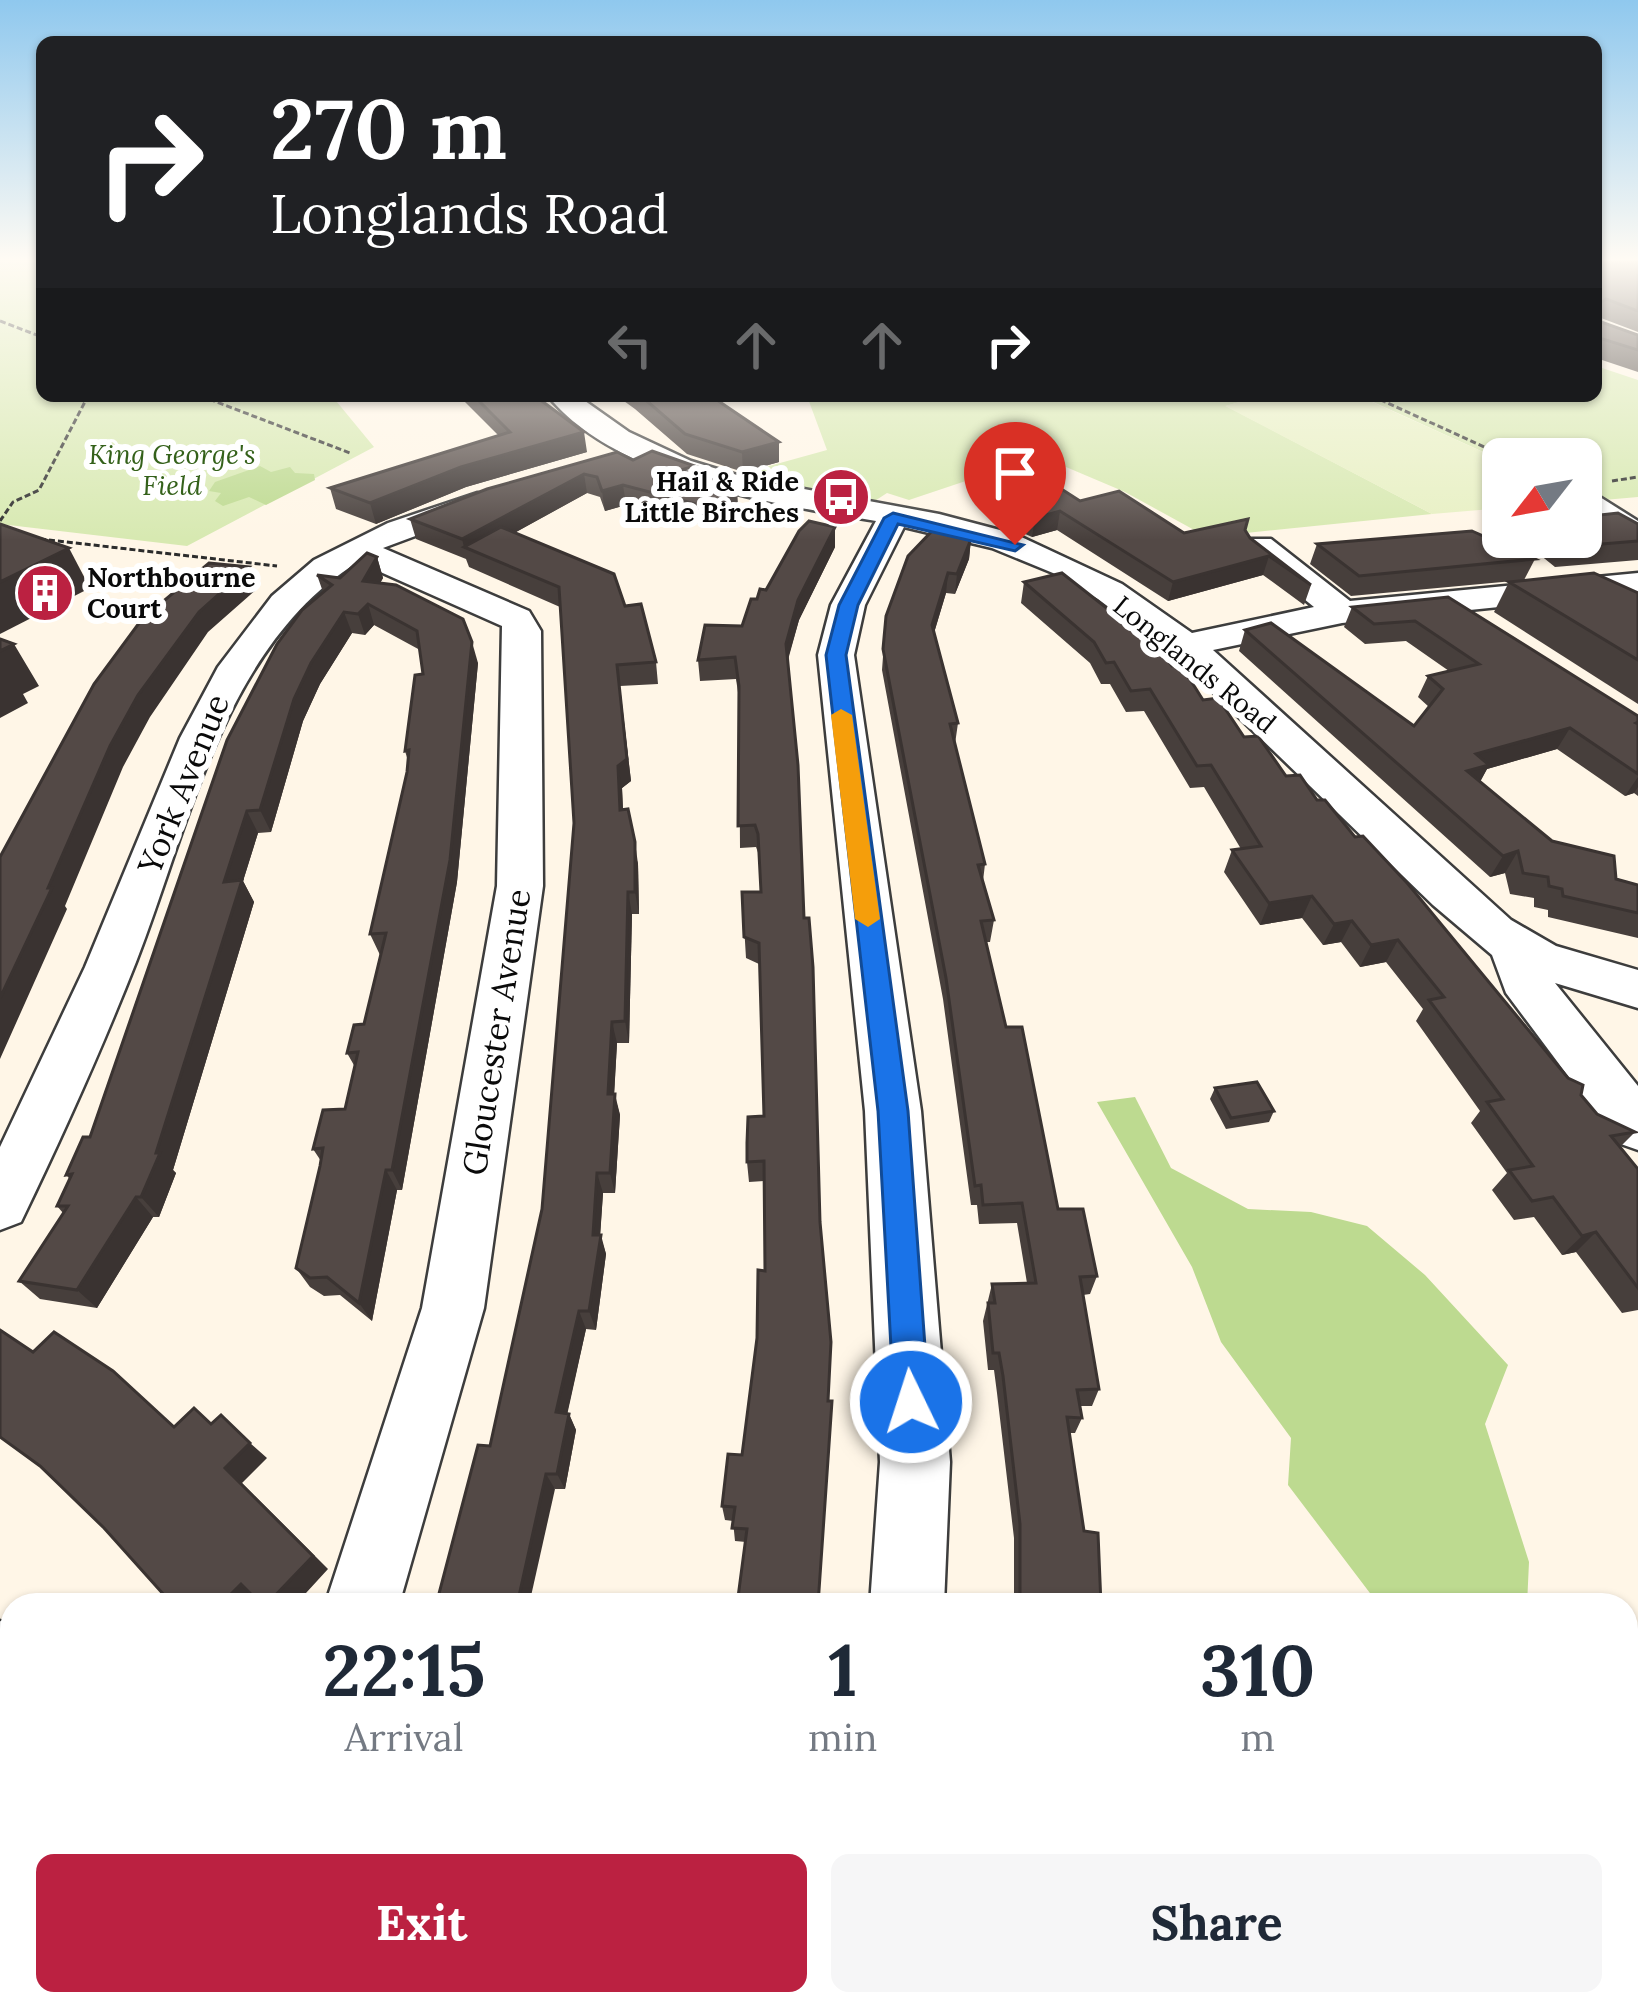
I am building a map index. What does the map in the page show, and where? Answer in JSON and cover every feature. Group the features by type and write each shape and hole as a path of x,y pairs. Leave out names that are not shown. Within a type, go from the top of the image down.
{"street":[{"name":"Longlands Road","path":"568,402 586,419 695,473 768,495 971,532 1065,566 1183,646 1456,901 1514,946 1638,989"},
{"path":"582,468 642,450"},
{"name":"York Avenue","path":"0,1204 111,964 221,686 286,601 339,560 425,519 523,487"},
{"path":"1602,509 1638,536"},
{"path":"893,518 848,605 836,655 893,1111 914,1462 908,1593"},
{"path":"1259,546 1342,612"},
{"name":"Gloucester Avenue","path":"339,560 516,619 523,631 520,886 453,1308 366,1593"},
{"path":"1183,646 1342,612 1638,583"},
{"path":"1445,601 1498,636"},
{"path":"1514,946 1524,980 1638,1127"}],"path":[{"path":"0,521 13,502 39,490 85,402"},
{"path":"217,402 350,453"},
{"path":"1385,402 1482,446"},
{"path":"21,536 339,560"}],"green space":[{"name":"King George's Field","path":"0,352 36,352 36,402 337,402 374,447 187,546 0,524"},
{"path":"1602,368 1638,380 1638,497 1602,500 1602,438 1482,438 1482,451 1373,402 1602,402"},
{"path":"809,402 1240,402 1226,406 1432,514 1207,537 1125,492 1040,456 909,500 887,493 867,506 737,475 827,450"},
{"path":"1239,402 1372,402 1482,452 1482,510 1432,514 1225,406"},
{"path":"260,466 271,472 290,467 295,473 314,474 315,480 266,505 249,497 223,506 215,501 221,493 209,491 215,482"},
{"path":"1135,1097 1171,1168 1248,1209 1311,1212 1367,1226 1425,1275 1508,1365 1485,1424 1529,1562 1528,1593 1370,1593 1288,1485 1291,1438 1221,1342 1192,1267 1097,1102"}],"building":[{"path":"480,402 543,402 584,432 461,467 370,503 330,488 510,432"},
{"path":"648,402 720,402 779,442 742,452 685,434"},
{"path":"652,451 695,466 681,470 737,487 707,507 623,485 602,491 597,477 584,474 462,539 410,519 487,489 617,452 633,460"},
{"path":"1052,483 1080,501 1119,491 1184,533 1248,519 1245,530 1250,538 1311,585 1269,556 1173,582 1060,511 1035,518 992,500"},
{"path":"1618,513 1638,524 1638,541 1602,544 1602,515"},
{"path":"809,521 835,527 798,600 786,644 798,765 804,918 809,918 813,967 820,1222 831,1342 828,1401 832,1401 819,1593 739,1593 747,1529 732,1528 735,1507 722,1506 728,1454 742,1455 757,1338 758,1270 765,1271 764,1161 747,1162 748,1117 764,1116 759,943 744,937 742,892 761,892 755,825 738,826 735,657 698,660 705,625 742,626 751,599 757,599 760,589 766,590"},
{"path":"0,524 69,548 0,582"},
{"path":"501,527 614,574 625,606 641,604 656,662 617,665 627,759 618,766 620,810 628,809 635,842 635,892 628,892 625,1021 612,1022 608,1094 615,1094 610,1173 597,1173 593,1235 601,1235 589,1311 579,1311 556,1412 569,1414 557,1474 546,1474 520,1593 439,1593 478,1445 490,1446 542,1209 574,823 559,587 464,547"},
{"path":"933,530 971,539 957,574 948,573 932,625 958,723 950,724 985,864 978,865 994,920 981,921 1006,1027 1022,1027 1058,1209 1083,1209 1097,1276 1080,1277 1099,1389 1077,1390 1082,1418 1067,1417 1084,1531 1098,1533 1100,1593 1020,1593 1020,1524 1003,1376 999,1353 993,1353 988,1303 995,1303 992,1284 1036,1283 1022,1203 983,1205 981,1185 975,1186 946,978 883,649 886,616 908,556"},
{"path":"1472,531 1482,535 1482,558 1535,559 1359,576 1317,544"},
{"path":"367,553 377,557 363,581 396,585 463,619 472,642 450,860 392,1170 386,1170 359,1303 327,1277 310,1278 296,1268 320,1166 323,1148 313,1149 323,1110 345,1109 358,1052 347,1053 354,1025 364,1024 386,933 370,934 407,772 409,750 405,751 415,675 423,674 417,631 368,604 358,614 344,612 311,663 294,699 260,810 247,811 224,882 242,880 156,1153 160,1153 141,1197 136,1197 77,1290 19,1281 68,1206 57,1206 72,1174 66,1175 83,1137 90,1137 227,740 277,644 302,610 332,585 317,575 340,578"},
{"path":"209,563 249,567 199,612 138,695 110,746 48,888 52,888 0,998 0,857 94,684 142,619"},
{"path":"1062,573 1137,632 1146,631 1172,666 1181,665 1203,700 1218,698 1244,737 1258,736 1286,776 1300,775 1317,800 1325,800 1355,837 1363,836 1568,1078 1583,1085 1581,1095 1597,1114 1635,1132 1611,1136 1638,1169 1638,1288 1596,1232 1582,1236 1553,1197 1532,1201 1509,1170 1533,1166 1487,1102 1503,1099 1429,1000 1444,997 1398,940 1371,945 1352,921 1334,924 1312,896 1269,903 1232,850 1261,846 1211,765 1197,766 1150,689 1131,691 1114,662 1106,663 1094,642 1024,582"},
{"path":"1594,573 1638,593 1638,660 1509,582"},
{"path":"1448,597 1638,716 1638,774 1570,728 1476,754 1489,765 1467,771 1552,841 1614,856 1616,879 1638,885 1638,913 1563,896 1562,889 1549,886 1548,877 1523,873 1518,851 1503,856 1245,630 1271,623 1414,726 1443,689 1428,676 1479,664 1415,621 1374,624 1352,607"},
{"path":"1257,1082 1274,1111 1231,1118 1215,1088"},
{"path":"0,1330 33,1352 54,1332 113,1371 174,1427 194,1408 211,1424 221,1415 250,1443 225,1468 313,1556 278,1593 250,1593 241,1584 232,1593 162,1593 40,1466 0,1437"}],"slow traffic":[{"path":"841,715 868,919"}],"place":[{"name":"Hail & Ride Little Birches","path":"841,497"},
{"name":"Northbourne Court","path":"45,593"}],"route":[{"path":"911,1402 893,1111 836,655 848,605 893,518 1015,545"}]}
